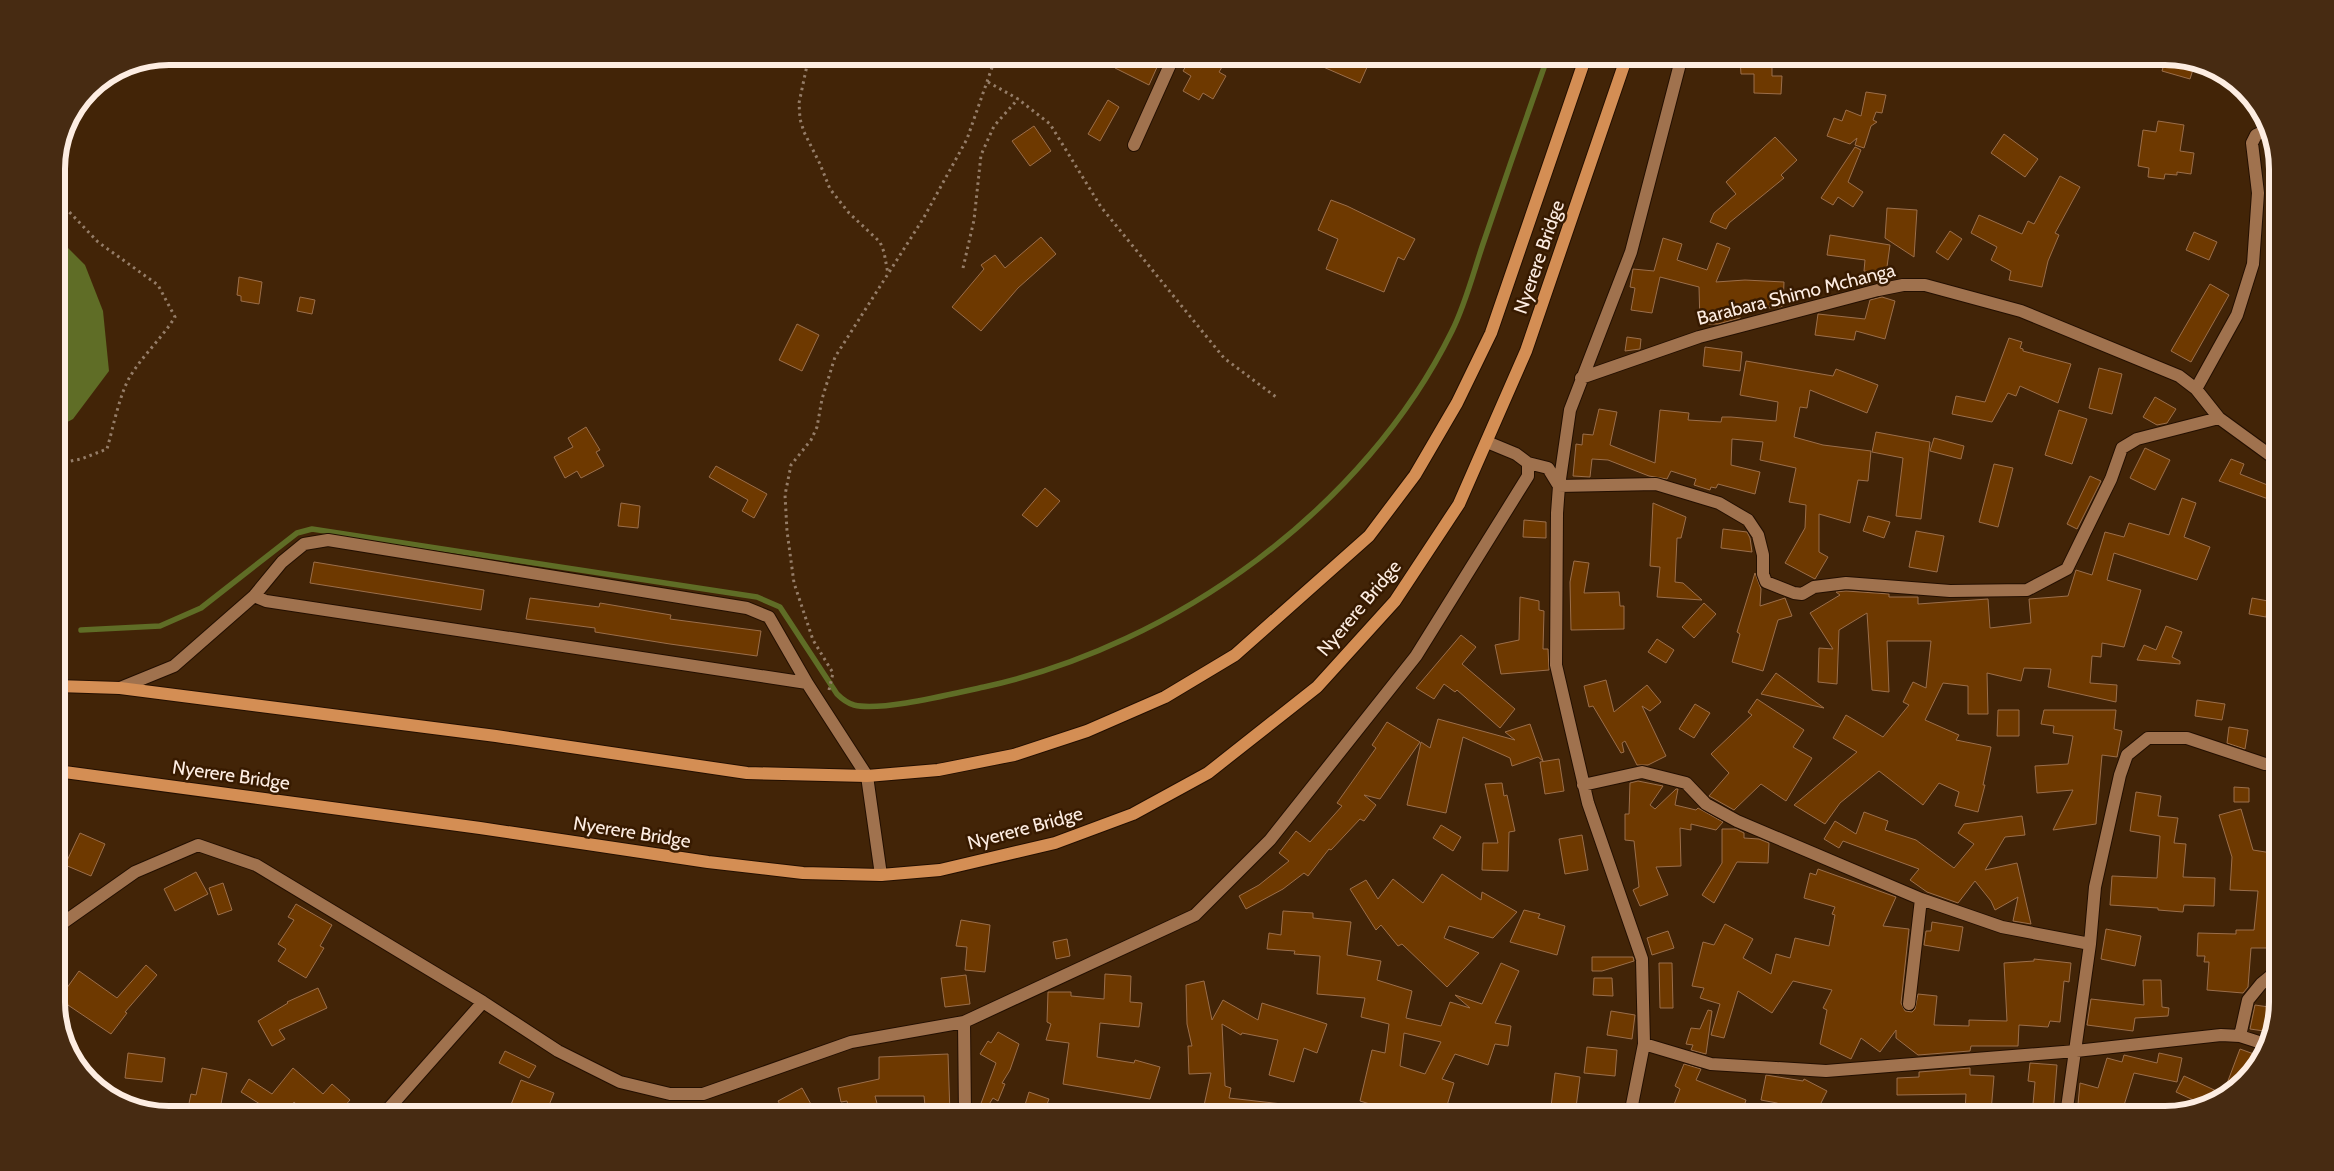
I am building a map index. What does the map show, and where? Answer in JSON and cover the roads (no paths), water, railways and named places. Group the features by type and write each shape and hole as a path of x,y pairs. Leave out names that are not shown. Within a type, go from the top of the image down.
{"main road":[{"name":"Nyerere Bridge","path":"65,686 120,688 486,734 748,773 868,776 938,770 1014,755 1087,731 1165,697 1235,655 1369,536 1415,475 1457,403 1491,333 1583,65"},
{"name":"Nyerere Bridge","path":"65,772 480,828 708,862 803,873 881,875 940,870 1055,843 1133,814 1208,773 1317,687 1395,601 1459,504 1526,351 1624,65"}],"street":[{"path":"1134,144 1170,65"},
{"path":"1632,1106 1644,1044 1642,959 1588,803 1556,665 1559,486 1570,410 1631,252 1680,65"},
{"path":"2196,389 2237,315 2253,264 2258,193 2252,143 2256,135 2262,132"},
{"name":"Barabara Shimo Mchanga","path":"1581,378 1653,352 1737,326 1878,290 1903,285 1925,285 2021,311 2161,367 2179,376 2196,389 2219,418 2269,454"},
{"path":"1559,486 1656,484 1720,503 1748,520 1758,535 1762,554 1763,574 1766,582 1794,593 1802,594 1814,586 1846,583 1950,591 2027,590 2067,569 2111,479 2122,448 2137,438 2219,418"},
{"path":"1486,442 1516,454 1528,463 1548,468 1559,486"},
{"path":"65,921 135,872 198,845 256,865 483,1002 558,1051 620,1082 670,1094 703,1094 851,1042 964,1022 1195,915 1202,909 1270,840 1416,656 1528,476 1528,463"},
{"path":"120,688 174,666 254,596 282,562 304,544 328,540 746,608 769,617 807,683 868,776 881,875"},
{"path":"254,596 266,601 807,683"},
{"path":"2067,1106 2090,944 2095,887 2120,775 2127,755 2148,738 2187,738 2269,764"},
{"path":"1583,785 1642,772 1686,783 1706,804 1737,821 1921,899 2002,927 2090,944"},
{"path":"1909,1004 1921,899"},
{"path":"2240,1036 2248,1000 2269,977"},
{"path":"391,1106 483,1002"},
{"path":"964,1022 965,1106"},
{"path":"1644,1044 1711,1064 1826,1071 2076,1051 2221,1035 2240,1036 2260,1042"}],"waterway":[{"path":"81,630 160,626 201,608 297,533 312,529 757,597 780,607 837,694 845,701 854,705 882,706 918,701 984,687 1056,667 1126,639 1194,603 1257,560 1316,510 1369,455 1415,395 1457,320 1545,65"}]}
